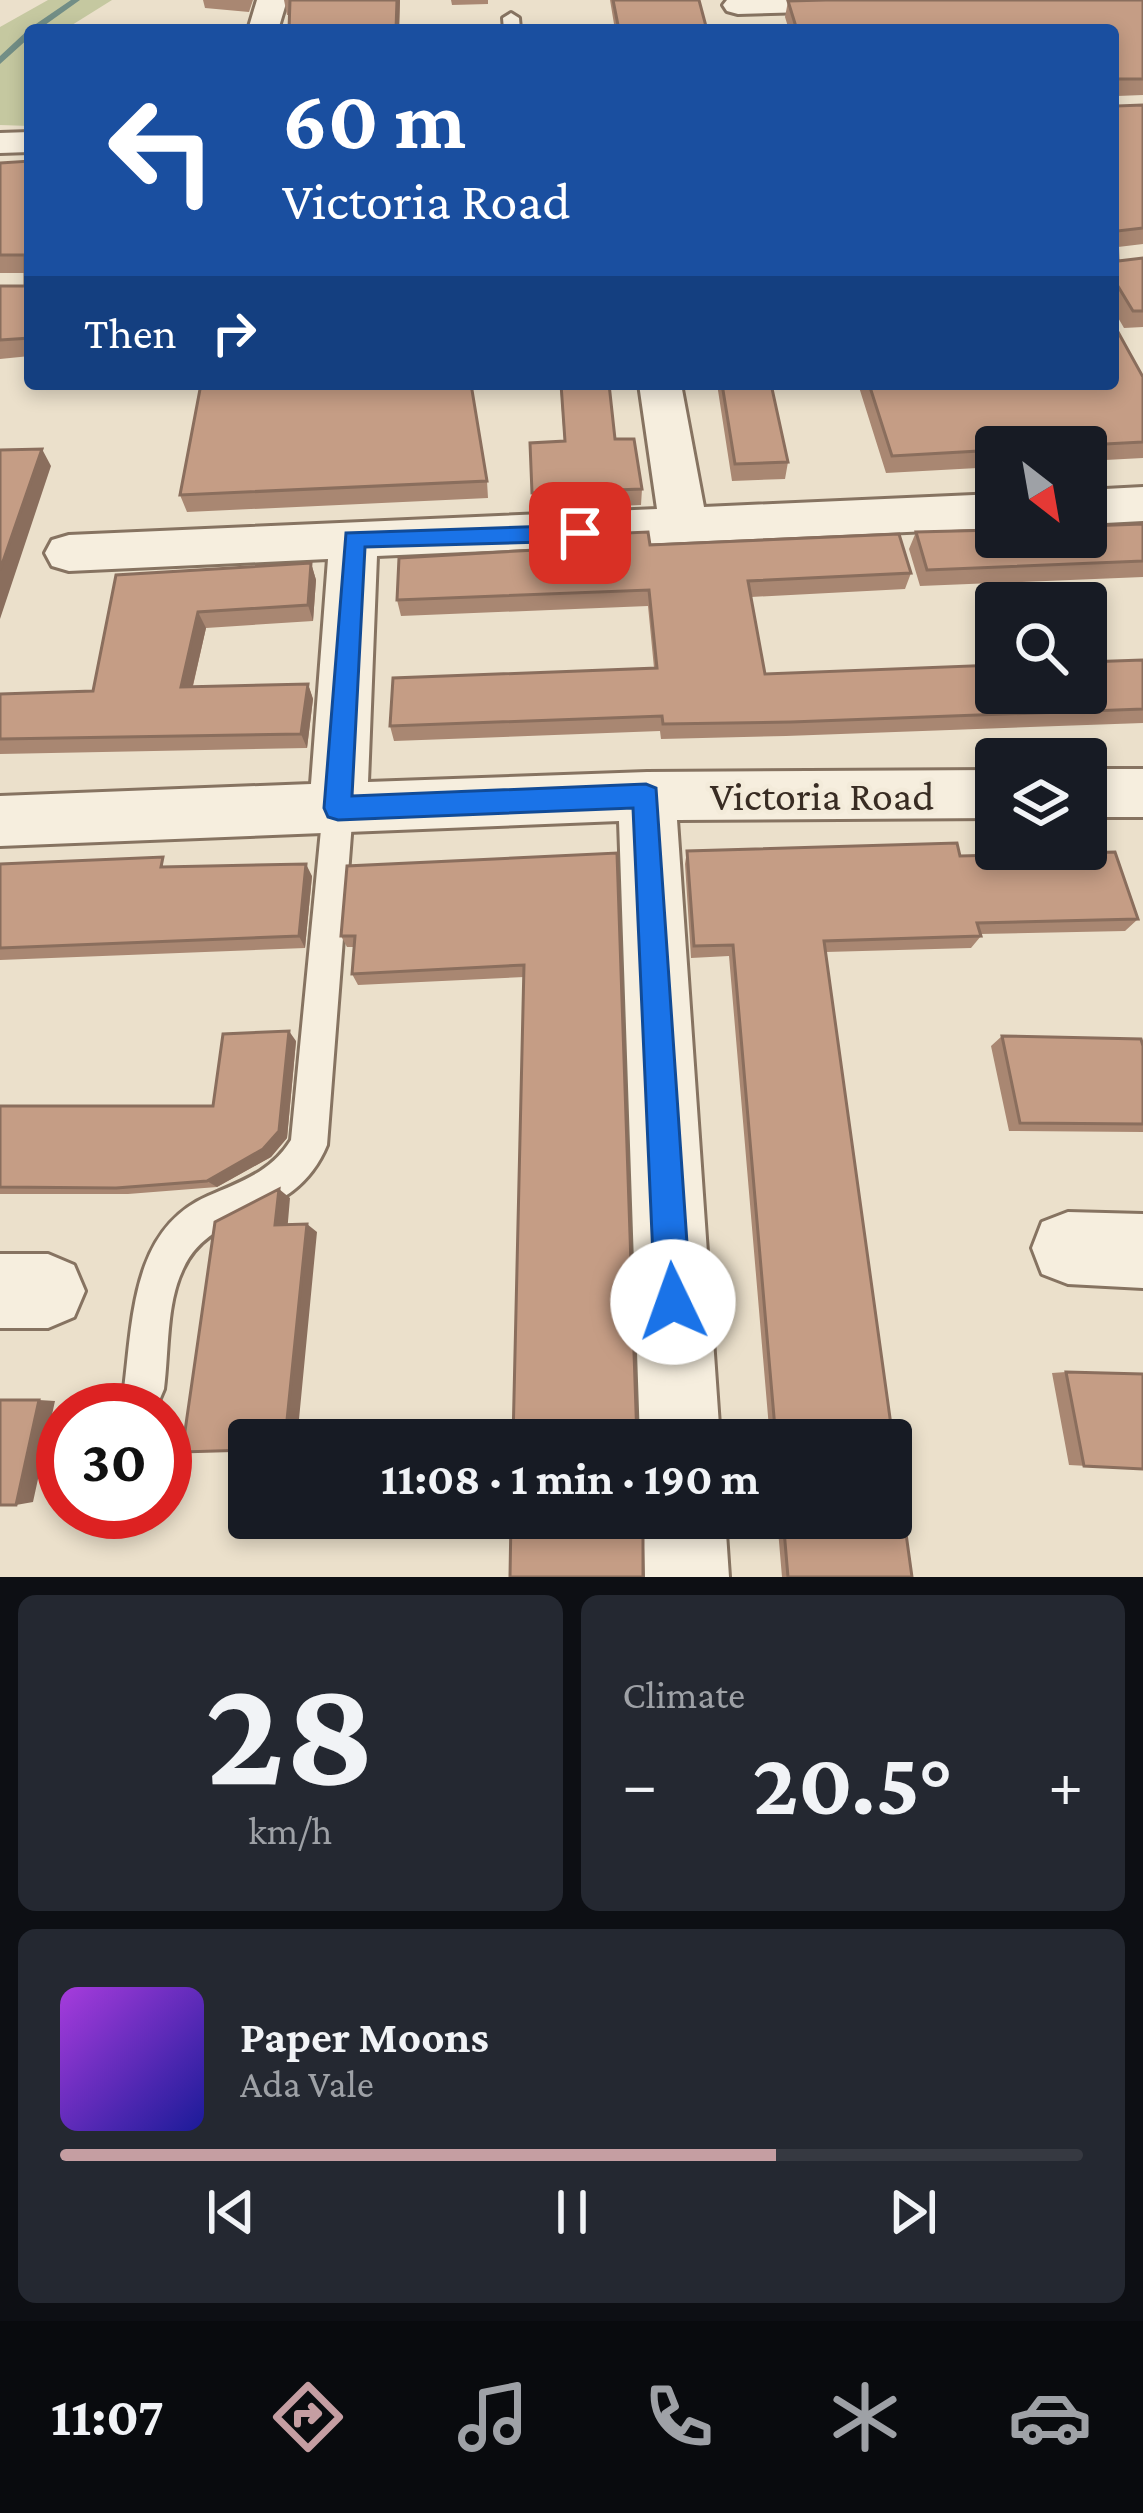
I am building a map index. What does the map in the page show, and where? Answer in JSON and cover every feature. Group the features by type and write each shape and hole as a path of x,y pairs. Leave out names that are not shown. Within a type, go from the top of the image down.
{"street":[{"path":"740,12 913,0"},
{"path":"661,390 683,524"},
{"path":"1107,506 1143,504"},
{"path":"70,554 354,539 625,532 683,524 975,512"},
{"path":"338,808 354,539"},
{"name":"Victoria Road","path":"0,821 646,796 975,794"},
{"path":"646,796 679,1419"},
{"path":"1068,1248 1143,1251"},
{"path":"685,1539 687,1577"}],"lane":[{"path":"145,1383 164,1265 178,1240 206,1216 266,1192 296,1173 309,1145 338,808"}],"green space":[{"path":"48,0 112,0 74,24 24,24 24,126 0,125 0,27"}],"building":[{"path":"290,0 397,0 396,24 289,24"},
{"path":"613,0 699,0 705,24 618,24"},
{"path":"1143,0 1143,79 1119,79 1119,24 795,24 788,1"},
{"path":"1143,105 1143,228 1119,231 1119,106"},
{"path":"24,161 24,255 0,255 0,163"},
{"path":"1143,258 1143,311 1133,311 1119,288 1119,261"},
{"path":"0,286 24,286 24,338 0,340"},
{"path":"1119,334 1143,377 1143,442 1107,444 1107,426 975,426 975,451 892,456 871,390 1119,390"},
{"path":"200,390 472,390 487,481 180,495"},
{"path":"561,390 610,390 615,439 634,439 642,489 532,493 530,443 565,441"},
{"path":"723,390 772,390 788,462 735,464"},
{"path":"42,449 0,570 0,450"},
{"path":"1143,524 1143,561 927,570 916,532 975,531 975,558 1107,558 1107,525"},
{"path":"648,532 650,545 899,534 911,573 748,581 765,674 975,666 975,714 1008,714 663,724 662,716 390,726 393,678 657,668 649,590 397,600 399,558 535,550 535,537"},
{"path":"311,563 308,605 198,612 181,687 308,684 301,734 0,739 0,694 93,691 116,575"},
{"path":"1143,660 1143,709 1107,710 1107,661"},
{"path":"957,843 960,856 975,856 975,870 1107,870 1107,852 1115,852 1138,919 977,923 981,936 824,941 890,1419 774,1419 733,945 694,946 687,851"},
{"path":"617,853 636,1419 513,1419 524,965 352,974 355,936 341,936 347,866"},
{"path":"163,857 161,867 306,864 299,936 0,948 0,864"},
{"path":"289,1031 279,1131 263,1149 207,1181 116,1188 0,1187 0,1106 213,1106 223,1034"},
{"path":"1002,1036 1141,1039 1143,1124 1020,1123"},
{"path":"279,1189 275,1225 307,1224 287,1419 228,1419 228,1451 192,1452 192,1383 215,1222"},
{"path":"1066,1372 1143,1374 1143,1469 1084,1466"},
{"path":"0,1400 36,1400 16,1505 0,1505"},
{"path":"511,1539 643,1539 643,1577 510,1577"},
{"path":"785,1539 907,1539 912,1577 788,1577"}],"waterway":[{"path":"42,24 76,0"},
{"path":"0,61 24,39"}],"route":[{"path":"580,533 354,539 338,808 646,796 673,1302"}]}
